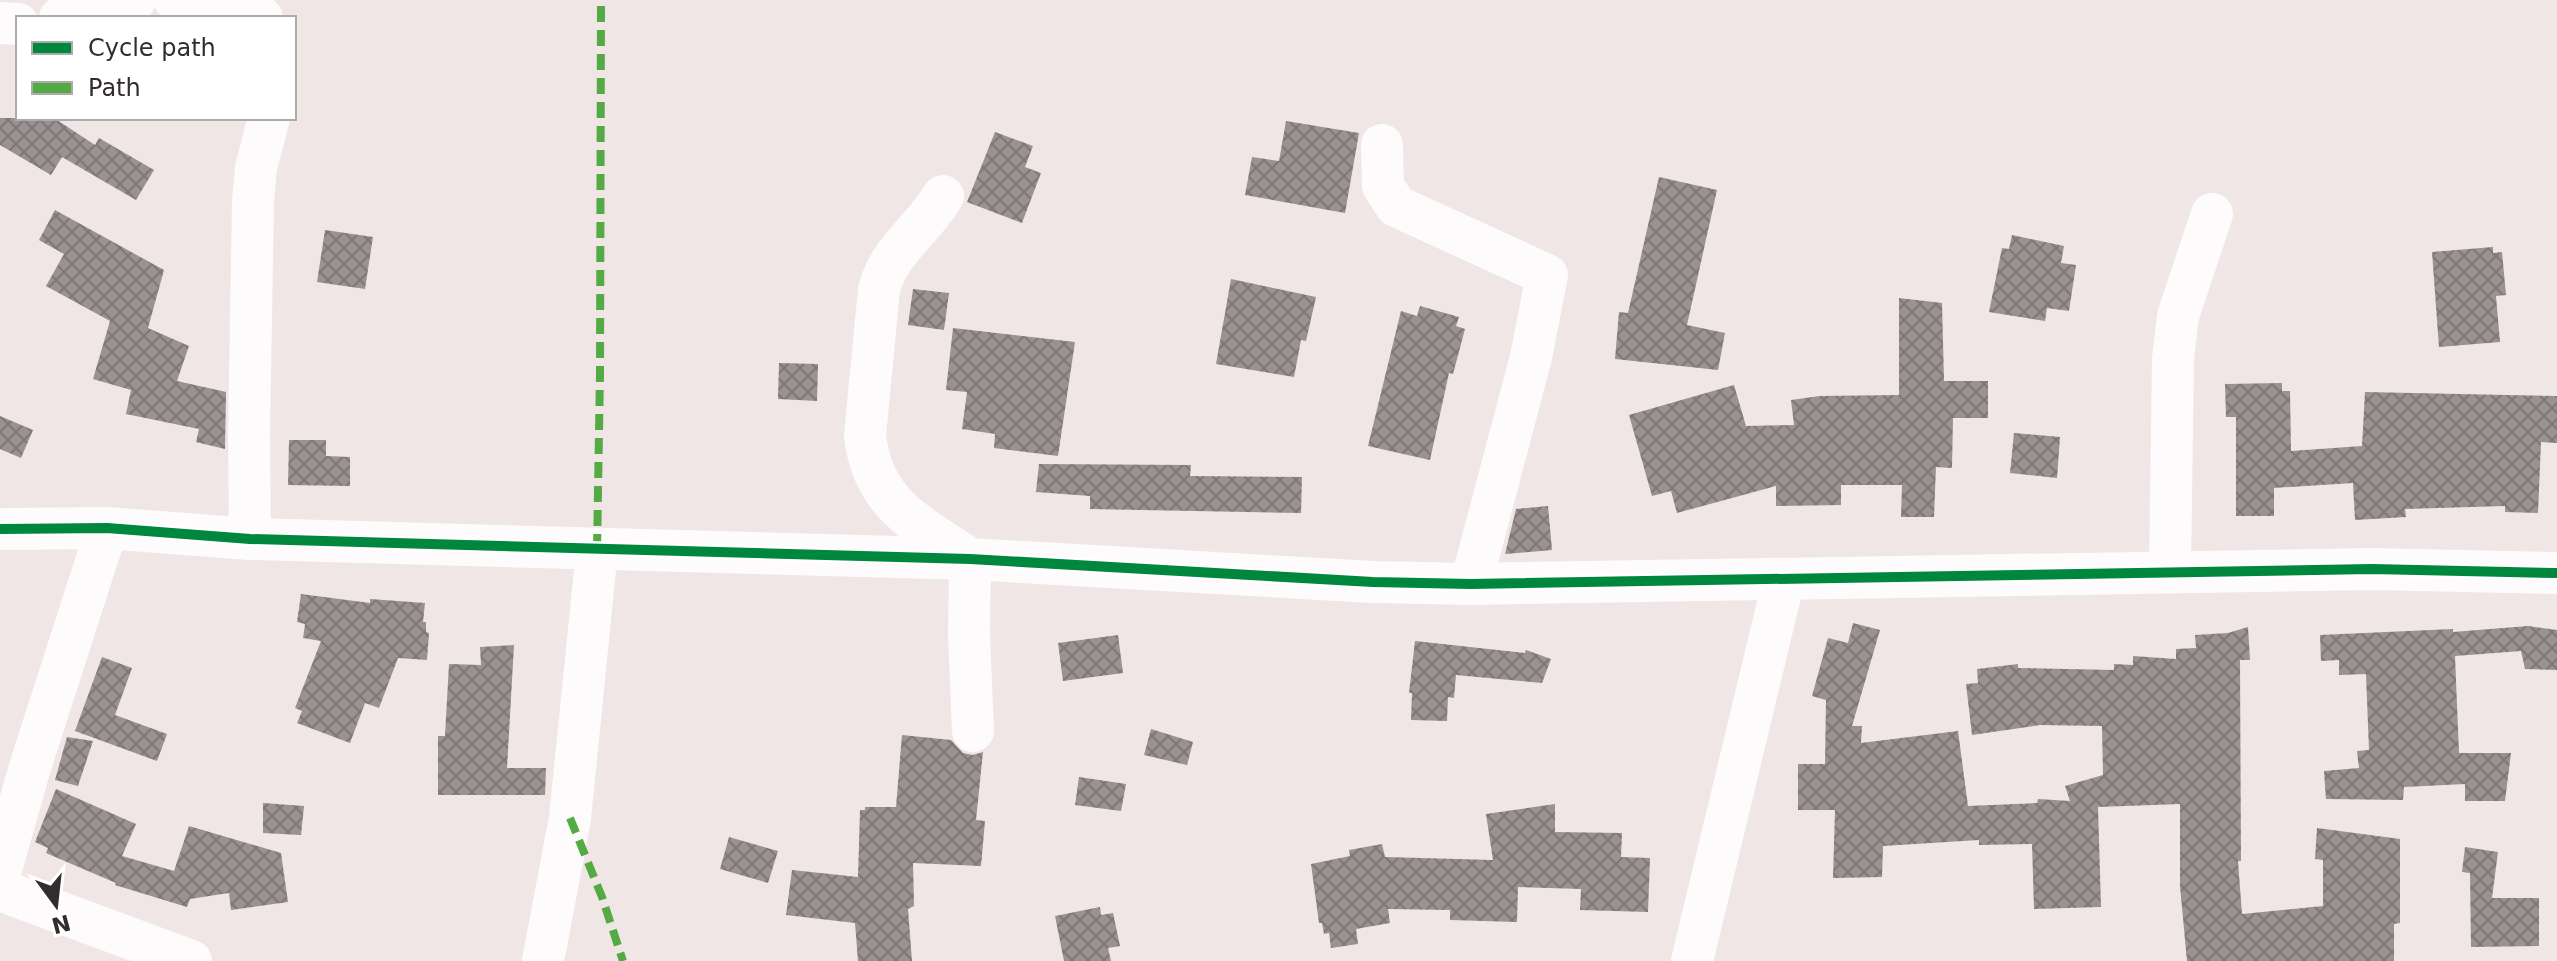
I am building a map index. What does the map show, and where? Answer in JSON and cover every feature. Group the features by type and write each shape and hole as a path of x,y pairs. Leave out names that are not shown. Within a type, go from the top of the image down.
{"street":[{"path":"68,16 135,0"},
{"path":"175,0 252,16"},
{"path":"250,539 253,201 256,168 268,120"},
{"path":"1382,145 1383,186 1396,206 1547,275 1531,357 1471,584"},
{"path":"943,196 924,225 895,254 884,271 879,290 865,435 867,459 874,478 885,493 915,521 970,559"},
{"path":"2170,571 2173,359 2178,316 2212,214"},
{"path":"0,873 30,767 107,528"},
{"path":"0,529 107,528 250,539 970,559 1373,582 1471,584 2170,571 2372,569 2557,573"},
{"path":"543,961 570,818 597,550"},
{"path":"970,559 973,731"},
{"path":"1692,961 1784,579"},
{"path":"0,890 191,961"}],"building":[{"path":"0,118 57,120 95,145 99,138 154,170 136,200 62,157 51,175 0,145"},
{"path":"1286,121 1359,133 1345,213 1245,195 1252,157 1279,161"},
{"path":"995,132 1033,146 1025,167 1041,173 1022,223 967,202"},
{"path":"1659,177 1717,190 1687,325 1725,333 1718,370 1615,359 1619,312 1628,313"},
{"path":"55,210 164,270 148,328 189,346 177,381 226,392 225,449 196,442 199,429 126,414 131,390 93,379 110,321 46,286 64,254 39,240"},
{"path":"325,230 373,237 365,289 317,282"},
{"path":"2012,235 2064,246 2061,263 2076,265 2069,311 2047,308 2045,321 1989,312 2002,248 2009,249"},
{"path":"2493,247 2493,253 2502,252 2506,295 2496,296 2500,342 2439,347 2432,252"},
{"path":"1231,279 1316,297 1306,341 1301,340 1294,377 1216,364"},
{"path":"913,289 949,293 944,330 908,325"},
{"path":"1899,298 1942,303 1944,381 1988,381 1988,418 1953,418 1952,468 1936,467 1934,517 1901,517 1902,485 1841,485 1841,505 1776,506 1776,486 1677,513 1671,491 1652,496 1629,415 1734,385 1746,426 1794,425 1791,400 1820,396 1899,395"},
{"path":"1420,306 1459,317 1456,326 1465,329 1453,374 1449,373 1430,460 1368,446 1401,311 1417,316"},
{"path":"953,328 1075,342 1058,456 994,448 995,434 962,429 967,392 946,390"},
{"path":"779,363 818,364 817,401 778,399"},
{"path":"2282,383 2282,391 2290,391 2291,451 2362,446 2365,392 2557,396 2557,443 2541,442 2538,513 2505,512 2505,506 2405,509 2406,517 2355,520 2353,483 2274,488 2274,516 2236,516 2236,417 2226,417 2225,384"},
{"path":"0,416 33,430 21,458 0,449"},
{"path":"2014,433 2060,437 2057,478 2010,473"},
{"path":"289,440 326,440 326,456 350,457 350,486 288,485"},
{"path":"1039,464 1191,465 1190,476 1302,477 1301,513 1090,509 1090,496 1036,492"},
{"path":"1548,506 1552,550 1505,554 1516,509"},
{"path":"301,594 370,603 370,599 425,603 423,622 426,622 426,632 429,633 427,660 398,658 379,708 365,703 350,743 297,723 302,711 295,708 321,641 303,638 305,624 297,622"},
{"path":"1853,623 1880,630 1852,726 1862,726 1861,743 1958,731 1968,806 2037,803 2038,799 2070,801 2065,786 2103,775 2102,726 2040,725 1972,735 1966,684 1978,683 1977,669 2018,664 2018,668 2114,670 2114,664 2133,665 2133,656 2176,659 2176,649 2196,648 2195,635 2228,633 2248,627 2250,660 2240,660 2241,861 2238,861 2242,914 2323,906 2323,860 2315,859 2317,828 2400,839 2400,923 2394,924 2394,961 2187,961 2180,886 2180,804 2098,807 2101,907 2034,909 2032,844 1979,845 1979,840 1883,846 1882,877 1833,878 1835,810 1798,810 1798,764 1825,764 1826,700 1812,696 1828,638 1848,643"},
{"path":"2528,626 2557,630 2557,670 2525,669 2521,651 2455,656 2459,753 2511,753 2505,801 2465,801 2465,784 2404,787 2403,800 2326,799 2324,771 2359,768 2357,751 2369,750 2366,674 2339,675 2339,660 2321,661 2320,635 2453,629 2453,632"},
{"path":"1118,635 1123,673 1063,681 1058,643"},
{"path":"1415,641 1525,653 1526,650 1551,659 1542,683 1456,675 1454,698 1448,697 1447,721 1411,720 1412,693 1409,693"},
{"path":"514,645 507,768 546,768 545,795 438,795 438,736 445,736 449,664 481,665 480,647"},
{"path":"102,657 132,668 115,715 167,734 157,761 75,731"},
{"path":"1151,729 1193,742 1187,765 1144,755"},
{"path":"902,735 951,740 963,753 973,755 983,752 976,820 985,821 981,866 913,863 914,906 908,909 912,961 858,961 855,923 786,915 792,870 858,877 860,810 865,810 865,807 896,807"},
{"path":"67,737 93,741 78,786 55,780"},
{"path":"1079,777 1126,784 1121,811 1075,805"},
{"path":"56,789 136,824 122,856 174,871 189,826 281,853 288,902 231,910 229,893 190,899 187,907 115,885 46,853 48,848 35,842"},
{"path":"263,803 304,806 301,835 263,833"},
{"path":"1555,804 1555,832 1622,833 1621,857 1650,858 1648,912 1580,910 1581,889 1518,887 1517,922 1450,920 1450,910 1388,909 1390,923 1356,929 1358,944 1331,948 1329,933 1324,934 1322,923 1319,923 1311,864 1350,856 1349,850 1382,844 1385,857 1493,860 1486,814"},
{"path":"729,837 778,851 768,883 720,869"},
{"path":"2465,847 2498,852 2492,898 2539,898 2539,946 2471,947 2470,873 2462,872"},
{"path":"1100,907 1101,915 1113,913 1120,946 1108,948 1111,961 1064,961 1055,916"}],"marked path":[{"path":"597,550 601,0"},
{"path":"570,818 602,897 623,961"}],"cycle path":[{"path":"0,529 107,528 250,539 970,559 1373,582 1471,584 2372,569 2557,573"}]}
